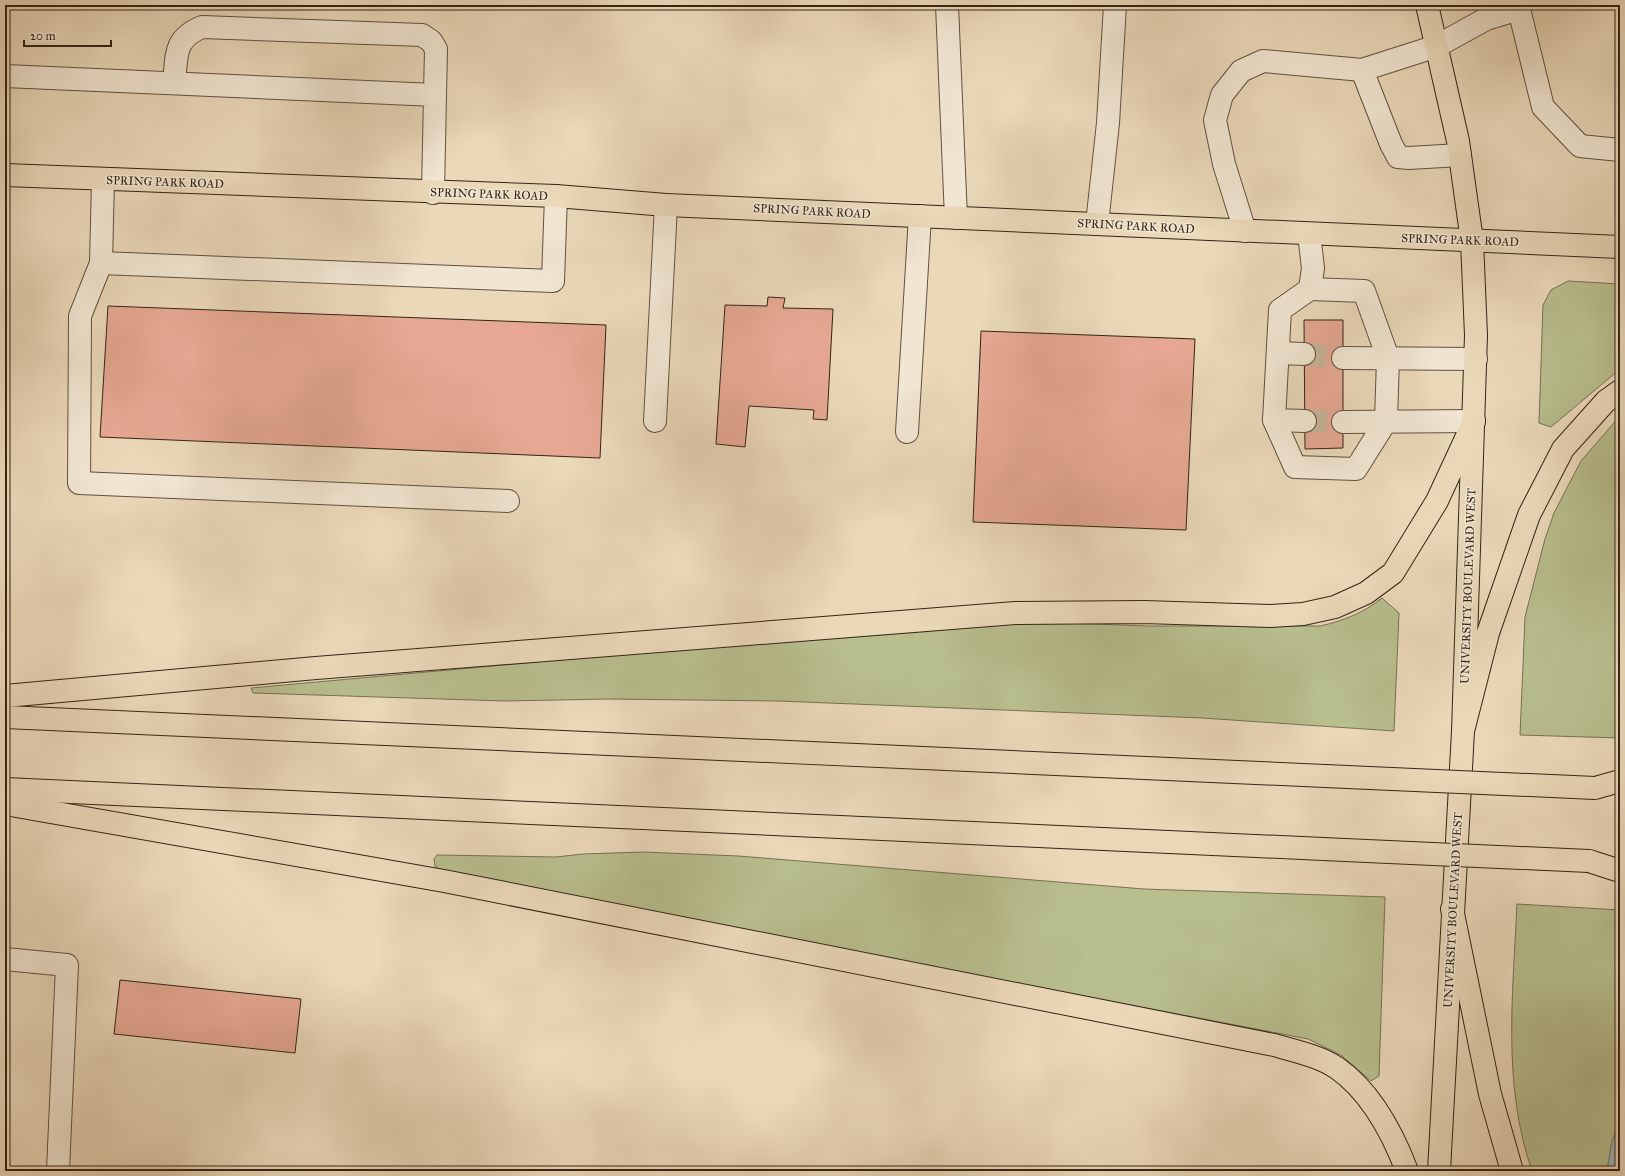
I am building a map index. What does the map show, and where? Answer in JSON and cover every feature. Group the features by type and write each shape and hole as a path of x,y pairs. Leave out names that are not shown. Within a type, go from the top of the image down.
{"main road":[{"name":"UNIVERSITY BOULEVARD WEST","path":"1427,5 1460,155 1472,241 1476,358 1463,731 1452,908 1439,1171"},
{"name":"SPRING PARK ROAD","path":"5,175 433,193 556,196 666,205 1620,247"},
{"path":"1463,731 1488,632 1529,515 1563,449 1606,401 1620,391"},
{"path":"5,696 316,668 1015,613 1144,612 1270,616 1303,614 1335,607 1366,594 1392,573 1437,501 1474,421"},
{"path":"5,717 1620,789"},
{"path":"1595,788 1620,781"},
{"path":"5,789 1620,862"},
{"path":"5,804 444,881 1274,1045 1310,1056 1337,1068 1361,1089 1381,1118 1408,1171"},
{"path":"1589,861 1620,871"},
{"path":"1452,908 1490,1094 1512,1171"}],"lane":[{"path":"947,5 956,218"},
{"path":"1097,224 1108,123 1115,5"},
{"path":"1245,231 1224,164 1215,120 1222,95 1241,72 1263,61 1362,70 1437,46 1486,18 1519,7 1543,107 1580,146 1620,150"},
{"path":"174,84 179,44 189,32 202,27 422,35 431,41 436,49 433,193"},
{"path":"1362,70 1391,144 1398,157 1410,158 1460,155"},
{"path":"5,76 435,95"},
{"path":"103,179 101,263 80,316 80,483 508,501"},
{"path":"101,263 553,282 556,196"},
{"path":"655,421 666,205"},
{"path":"907,432 920,216"},
{"path":"1309,234 1313,268 1310,289"},
{"path":"1310,289 1364,291 1388,358 1386,421 1356,469 1295,467 1274,420 1280,310 1310,289"},
{"path":"1278,353 1304,354"},
{"path":"1343,358 1476,358"},
{"path":"1274,420 1305,421"},
{"path":"1343,422 1474,421"},
{"path":"5,959 67,965 58,1171"}],"green space":[{"path":"1568,281 1620,284 1620,369 1551,427 1539,423 1543,305 1551,290"},
{"path":"1620,416 1620,738 1520,735 1525,617 1545,539 1554,513 1581,461"},
{"path":"1382,598 1399,613 1394,731 1202,718 779,701 609,699 504,701 253,693 251,688 679,649 1040,622 1147,626 1320,626 1337,622 1352,616 1368,608"},
{"path":"643,852 738,856 1144,889 1385,897 1379,1076 1371,1081 1341,1055 1308,1039 676,918 439,869 435,866 434,859 437,855 556,857 583,854"},
{"path":"1517,904 1620,910 1620,1123 1612,1141 1607,1171 1532,1171 1516,1105 1513,1072 1512,1005"}],"water":[{"path":"1620,1123 1620,1171 1607,1171 1612,1141"}],"building":[{"path":"768,297 785,298 783,308 833,309 827,420 813,419 814,410 749,406 745,447 716,444 725,305 767,306"},
{"path":"108,306 606,325 600,458 100,437"},
{"path":"1304,320 1343,320 1343,448 1305,449"},
{"path":"981,331 1195,339 1186,530 973,522"},
{"path":"120,980 301,999 295,1053 114,1034"}],"tunnel":[{"path":"1304,354 1343,358"},
{"path":"1305,421 1343,422"}]}
